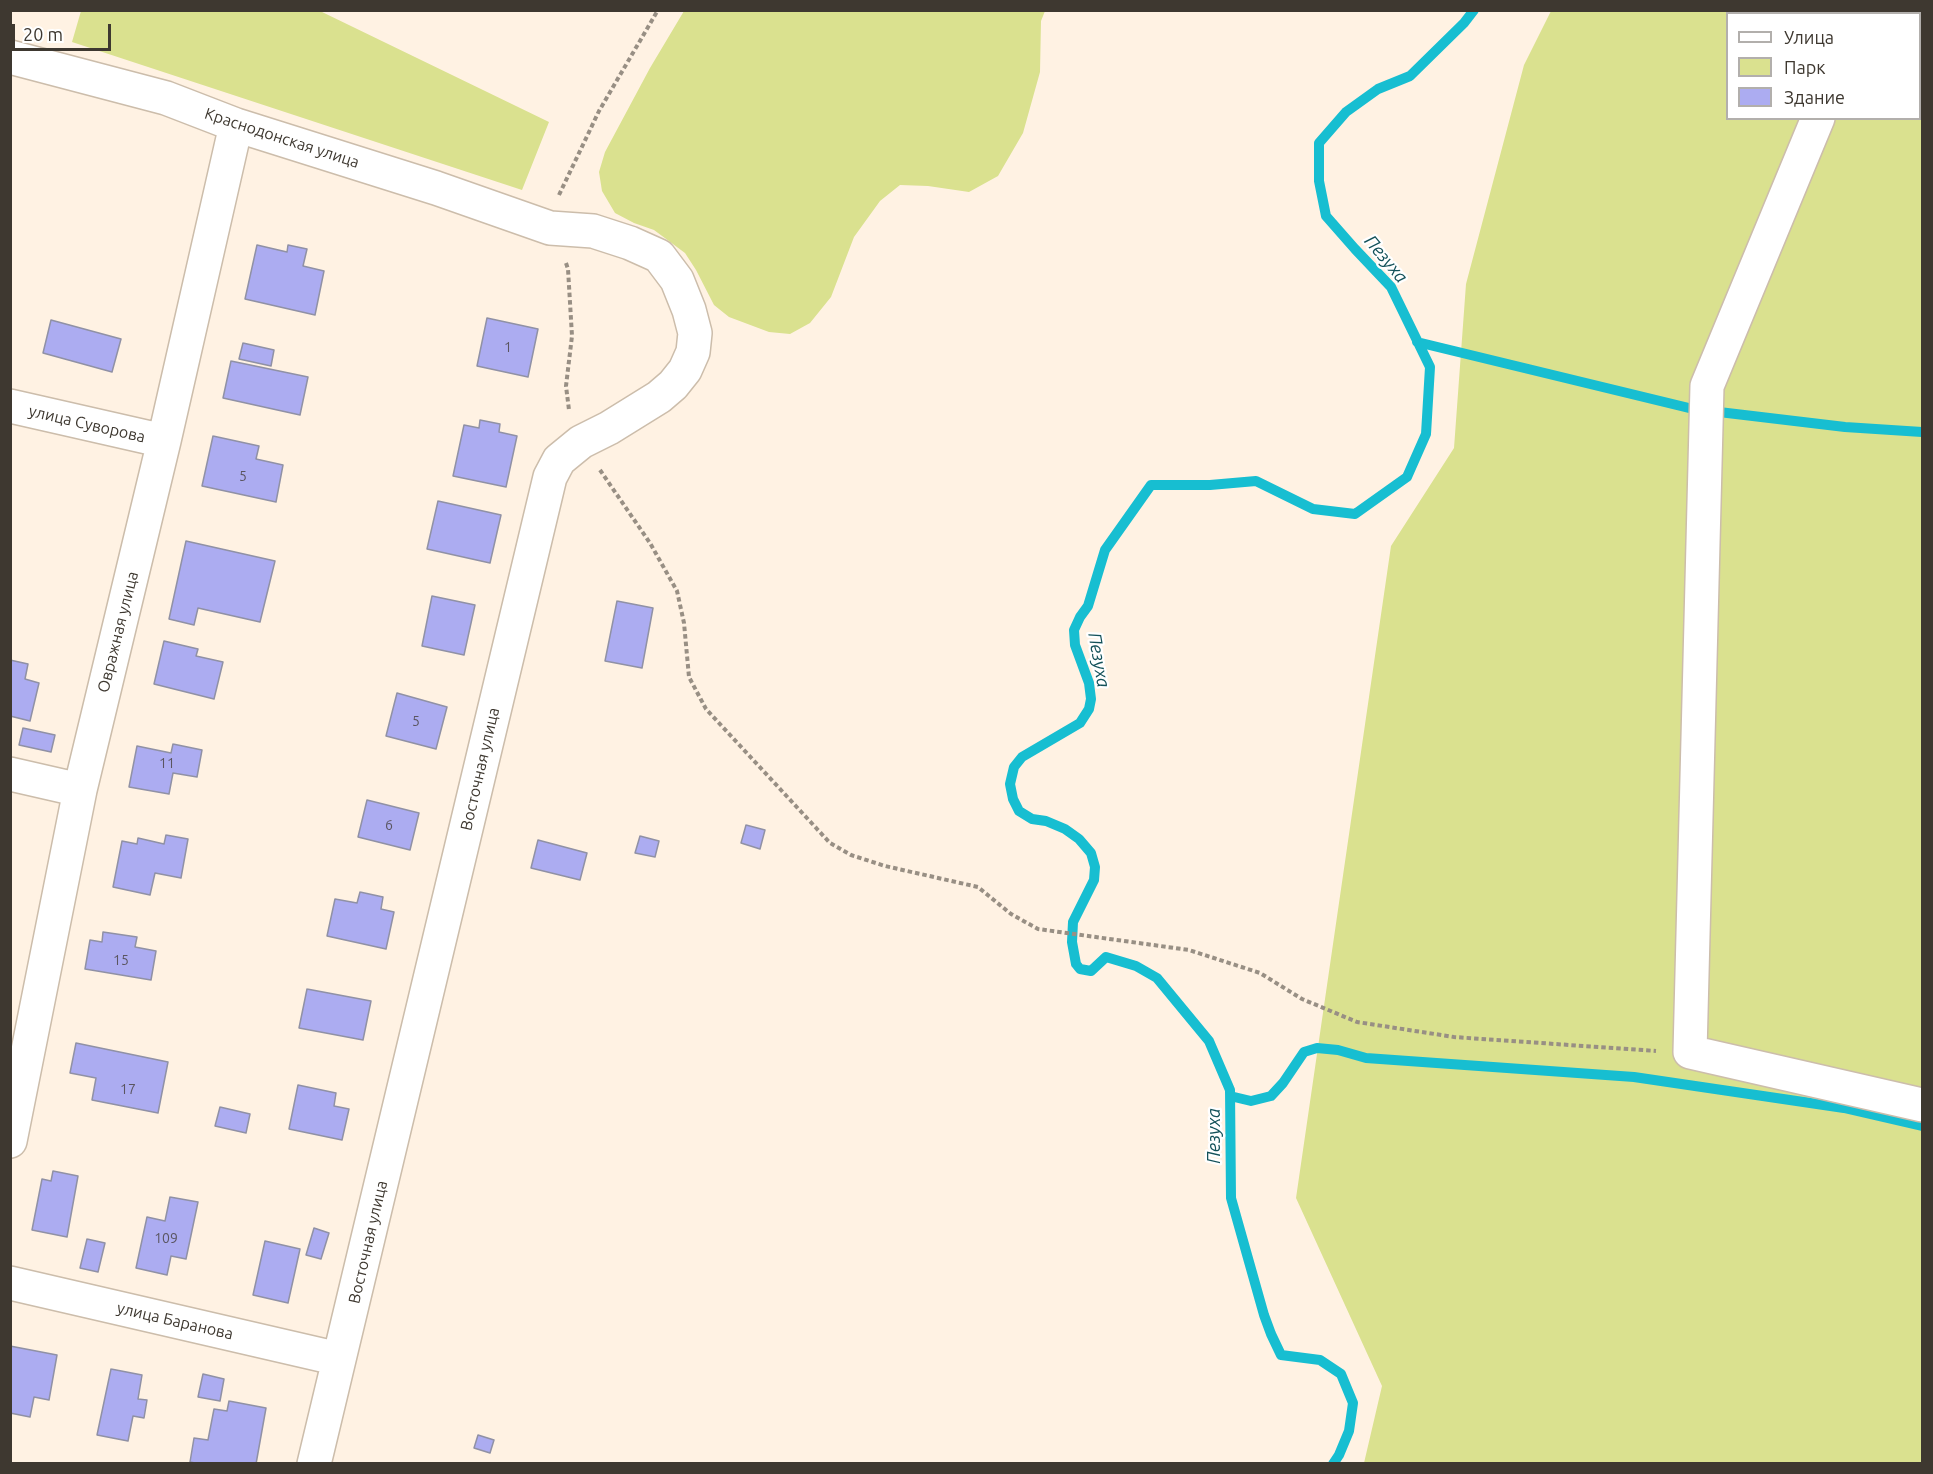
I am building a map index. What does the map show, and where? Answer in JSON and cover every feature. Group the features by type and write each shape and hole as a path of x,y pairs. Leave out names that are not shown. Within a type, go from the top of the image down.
{"street":[{"name":"Краснодонская улица","path":"10,57 166,98 236,124 436,188 550,228"},
{"path":"1817,120 1707,386 1690,1052 1923,1105"},
{"name":"Овражная улица","path":"10,1141 80,790 165,441 236,124"},
{"name":"Восточная улица","path":"314,1464 550,477 559,460 581,442 609,428 659,397 673,385 685,370 693,352 695,333 689,310 677,280 659,256 630,243 593,231 550,228"},
{"name":"улица Суворова","path":"10,406 165,441"},
{"path":"10,774 80,790"},
{"name":"улица Баранова","path":"10,1283 339,1359"}],"path":[{"path":"658,10 595,121 561,188 550,228 568,269 572,336 566,386 569,410 581,442 650,543 677,591 684,623 688,677 706,709 830,843 851,855 885,866 978,887 1011,914 1038,929 1189,950 1260,973 1302,999 1357,1022 1454,1037 1690,1052"}],"green space":[{"path":"81,11 320,11 549,122 522,190 72,42"},
{"path":"684,11 1045,11 1041,21 1040,72 1023,133 998,176 969,192 928,186 900,185 880,201 854,237 831,297 810,323 790,334 769,332 729,317 714,305 685,253 654,230 615,213 602,191 599,172 605,152 650,68"},
{"path":"1551,11 1922,11 1922,1463 1364,1463 1382,1386 1296,1198 1391,546 1454,448 1466,284 1524,65"}],"building":[{"path":"257,245 287,252 288,245 307,249 303,266 324,271 315,315 245,299"},
{"path":"487,318 538,329 528,377 477,366"},
{"path":"51,320 121,339 112,372 43,353"},
{"path":"243,343 274,350 271,366 239,359"},
{"path":"231,361 308,377 300,415 223,398"},
{"path":"480,420 500,424 499,432 517,436 506,487 453,476 464,425 479,428"},
{"path":"213,436 259,446 256,459 283,465 276,502 202,486"},
{"path":"438,501 501,515 490,563 427,549"},
{"path":"186,541 275,561 260,622 198,608 194,625 169,619"},
{"path":"432,596 475,605 464,655 422,646"},
{"path":"617,601 653,608 642,668 605,661"},
{"path":"164,641 198,649 196,656 223,662 214,699 154,684"},
{"path":"10,660 28,664 25,679 39,683 30,721 10,716"},
{"path":"397,693 447,707 436,749 386,736"},
{"path":"23,728 55,735 51,752 19,745"},
{"path":"173,744 202,750 197,777 173,773 169,794 129,787 137,746 171,753"},
{"path":"367,800 419,813 410,850 358,837"},
{"path":"746,825 765,830 760,849 741,843"},
{"path":"166,835 188,839 181,878 155,873 150,895 113,887 122,841 137,844 138,838 164,844"},
{"path":"640,836 659,841 655,857 635,853"},
{"path":"538,840 587,853 580,880 531,868"},
{"path":"360,892 383,897 381,909 394,912 386,949 327,936 335,899 357,903"},
{"path":"103,932 137,937 135,947 156,951 151,980 85,969 90,940 102,942"},
{"path":"307,989 371,1001 363,1040 299,1028"},
{"path":"76,1043 168,1062 158,1113 92,1100 96,1078 70,1073"},
{"path":"298,1085 336,1093 334,1106 349,1109 342,1140 289,1129"},
{"path":"220,1107 250,1114 246,1133 215,1126"},
{"path":"53,1171 78,1176 67,1237 32,1230 42,1179 51,1181"},
{"path":"170,1197 198,1202 186,1259 171,1256 167,1275 136,1268 147,1217 165,1221"},
{"path":"314,1228 329,1233 321,1259 306,1255"},
{"path":"87,1239 105,1243 98,1272 80,1268"},
{"path":"265,1241 300,1249 288,1303 253,1295"},
{"path":"10,1346 57,1355 49,1400 34,1397 30,1417 10,1413"},
{"path":"111,1369 142,1375 138,1399 147,1400 144,1418 133,1416 128,1441 97,1435"},
{"path":"203,1374 224,1379 220,1401 198,1397"},
{"path":"229,1401 266,1408 256,1464 190,1462 194,1438 208,1440 214,1409 227,1411"},
{"path":"478,1435 494,1440 490,1453 474,1448"}],"waterway":[{"name":"Пезуха","path":"1333,1464 1349,1431 1353,1403 1341,1374 1320,1360 1281,1355 1271,1334 1231,1198 1230,1090 1209,1041 1157,978 1136,966 1106,957 1091,971 1080,969 1076,964 1072,942 1073,922 1094,880 1095,867 1091,853 1079,839 1065,829 1046,821 1032,819 1019,811 1013,799 1010,784 1014,767 1022,757 1080,723 1089,709 1091,699 1089,683 1075,645 1074,630 1088,606 1105,550 1151,485 1210,485 1256,481 1313,509 1355,514 1407,477 1426,434 1430,367 1391,287 1326,216 1319,181 1319,143 1346,112 1378,89 1410,76 1464,23 1474,10"},
{"path":"1417,342 1689,408"},
{"path":"1719,412 1845,427 1922,432"},
{"path":"1230,1096 1251,1101 1271,1096 1283,1083 1304,1052 1317,1048 1338,1050 1366,1058 1634,1077 1844,1108 1922,1126"}]}
